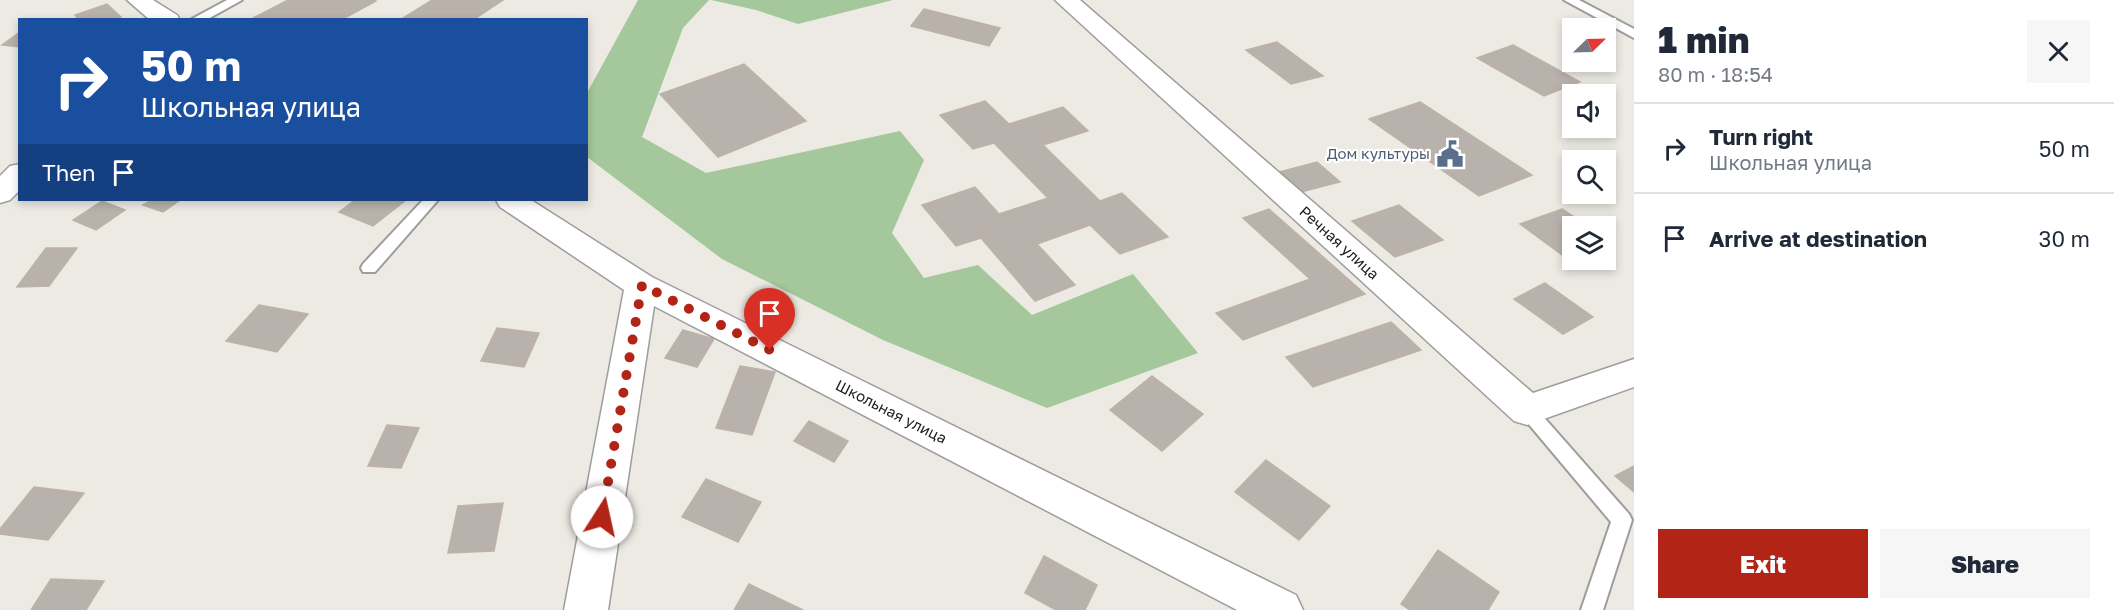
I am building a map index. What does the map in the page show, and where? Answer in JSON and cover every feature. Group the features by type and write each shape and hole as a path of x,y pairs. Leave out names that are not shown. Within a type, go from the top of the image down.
{"street":[{"name":"Речная улица","path":"1066,0 1527,410"},
{"path":"0,193 18,175"},
{"name":"Школьная улица","path":"512,201 642,285 1281,610"},
{"path":"586,610 642,285"},
{"path":"1527,410 1634,373"}],"lane":[{"path":"200,18 236,0"},
{"path":"1570,0 1631,29"},
{"path":"369,268 430,201"},
{"path":"1527,410 1622,520 1592,610"}],"green space":[{"path":"638,0 709,0 683,28 642,137 706,173 900,131 924,160 892,233 924,278 978,265 1032,315 1133,274 1198,353 1047,408 883,340 722,259 588,158 588,91"},
{"path":"711,0 893,0 798,24 756,10"}],"building":[{"path":"288,0 376,1 345,18 253,18"},
{"path":"432,0 503,0 476,18 403,18"},
{"path":"107,4 121,17 77,18 75,15"},
{"path":"924,9 1000,28 989,46 911,26"},
{"path":"18,33 18,47 2,45"},
{"path":"1277,42 1323,76 1291,84 1246,50"},
{"path":"1513,45 1580,82 1562,84 1562,89 1544,96 1477,58"},
{"path":"744,64 806,121 718,157 660,94"},
{"path":"985,101 1009,124 1063,107 1088,131 1043,145 1100,201 1122,193 1168,237 1120,254 1090,225 1037,244 1075,285 1035,301 981,238 956,246 922,205 975,187 999,214 1048,198 994,143 973,149 940,115"},
{"path":"1420,102 1532,175 1479,196 1369,119"},
{"path":"1317,162 1340,182 1301,192 1279,172"},
{"path":"102,201 125,210 96,230 73,220"},
{"path":"149,201 179,201 163,212 143,205"},
{"path":"354,201 405,201 373,226 339,212"},
{"path":"1399,205 1443,240 1395,257 1352,221"},
{"path":"1269,209 1365,294 1243,340 1216,313 1310,279 1243,218"},
{"path":"1562,209 1573,216 1562,216 1562,255 1520,224"},
{"path":"46,248 77,248 49,286 17,287"},
{"path":"1545,283 1593,317 1563,334 1514,299"},
{"path":"259,305 308,314 277,352 226,341"},
{"path":"1391,322 1421,350 1313,387 1286,357"},
{"path":"497,328 539,333 524,367 481,361"},
{"path":"683,330 714,339 697,367 665,358"},
{"path":"740,366 775,372 752,435 716,428"},
{"path":"1152,376 1203,414 1162,451 1110,410"},
{"path":"809,421 848,441 834,462 794,441"},
{"path":"387,425 419,428 401,468 368,466"},
{"path":"1266,460 1330,506 1299,540 1235,492"},
{"path":"1634,466 1634,492 1615,476"},
{"path":"706,479 761,502 738,542 682,517"},
{"path":"34,487 84,493 48,540 0,534 0,529"},
{"path":"503,503 494,551 448,553 458,506"},
{"path":"1438,550 1499,592 1488,610 1410,610 1401,604"},
{"path":"1044,556 1097,585 1085,610 1056,610 1025,593"},
{"path":"51,579 104,581 86,610 31,610"},
{"path":"749,584 803,610 734,610"}],"place":[{"name":"Дом культуры","path":"1450,154"}],"route":[{"path":"602,517 642,285 770,350"}]}
